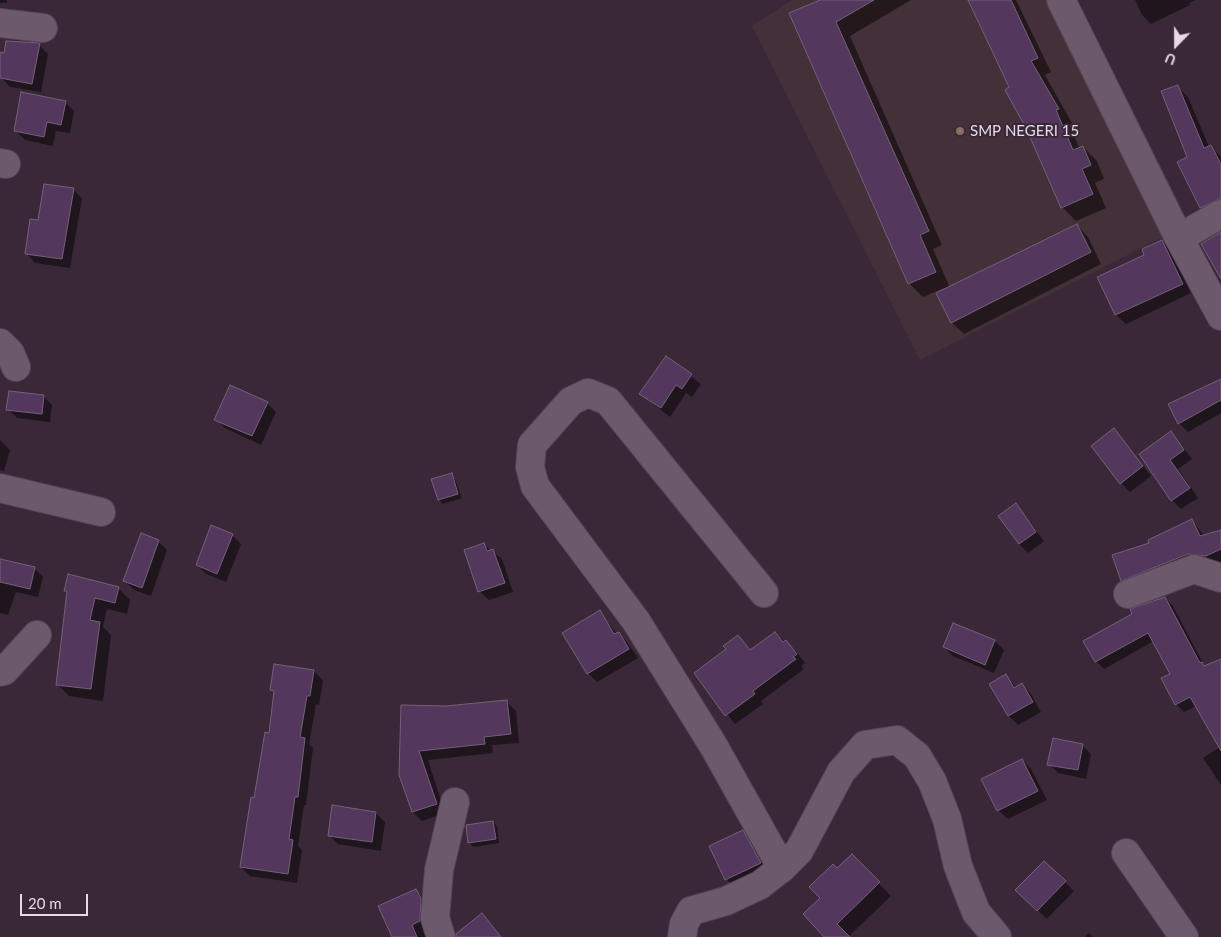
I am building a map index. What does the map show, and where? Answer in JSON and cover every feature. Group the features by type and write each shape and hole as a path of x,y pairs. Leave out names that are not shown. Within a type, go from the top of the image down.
{"street":[{"path":"1061,0 1179,238 1221,316"},
{"path":"0,23 44,28"},
{"path":"1179,238 1221,214"},
{"path":"0,343 10,353 16,367"},
{"path":"764,593 608,402 588,393 570,401 532,445 530,467 535,486 636,622 712,745 782,868"},
{"path":"0,488 101,512"},
{"path":"1128,594 1194,569 1221,578"},
{"path":"0,672 4,671 37,635"},
{"path":"682,937 684,924 691,911 726,901 760,886 799,851 841,772 865,745 897,740 916,756 932,781 947,819 958,866 976,912 996,937"},
{"path":"441,937 435,918 439,870 455,802"},
{"path":"1126,853 1184,937"}],"shaded area":[{"name":"SMP NEGERI 15","path":"792,0 1054,0 1163,237 920,360 752,26"}],"building":[{"path":"820,0 874,0 836,22 929,231 920,235 936,272 908,284 789,13"},
{"path":"968,0 1011,0 1038,58 1031,61 1059,109 1056,110 1073,150 1083,146 1091,165 1082,169 1093,194 1061,208 1026,128 1005,90 1009,87"},
{"path":"6,41 40,43 32,84 0,78 0,52 4,53"},
{"path":"1178,85 1204,148 1211,145 1221,164 1221,198 1200,208 1177,162 1187,157 1161,91"},
{"path":"21,92 66,101 61,125 47,122 44,137 14,131"},
{"path":"44,184 74,188 62,259 25,254 30,219 38,220"},
{"path":"1077,224 1091,252 951,323 936,293"},
{"path":"1221,232 1221,279 1201,244"},
{"path":"1162,240 1183,284 1115,315 1097,277 1144,255 1142,249"},
{"path":"666,356 692,374 682,389 676,385 661,408 639,394"},
{"path":"1221,379 1221,400 1178,424 1168,404"},
{"path":"230,385 268,402 252,436 214,420"},
{"path":"9,391 44,395 42,414 6,410"},
{"path":"1114,428 1143,466 1120,484 1091,446"},
{"path":"1171,431 1184,450 1170,460 1190,488 1171,501 1139,454"},
{"path":"452,473 458,494 438,500 431,479"},
{"path":"1016,503 1036,532 1019,544 998,516"},
{"path":"1192,519 1200,536 1221,530 1221,549 1206,556 1188,554 1121,581 1112,555 1149,543 1148,540"},
{"path":"211,525 233,534 217,574 196,565"},
{"path":"141,533 159,540 142,588 123,581"},
{"path":"484,543 487,551 493,549 505,583 478,592 464,550"},
{"path":"0,559 35,567 30,589 0,582"},
{"path":"68,574 119,587 115,603 95,598 90,620 100,622 91,689 56,685 67,591 64,591"},
{"path":"1165,597 1200,663 1202,662 1204,666 1221,659 1221,751 1190,697 1175,705 1161,678 1170,674 1148,633 1095,662 1083,641 1132,614 1130,609"},
{"path":"600,610 614,634 619,632 629,649 587,674 562,633"},
{"path":"953,623 995,640 985,665 943,647"},
{"path":"775,632 783,642 786,640 797,654 793,657 796,659 753,691 755,694 725,716 694,673 726,649 723,646 738,635 750,650"},
{"path":"274,664 314,670 310,696 307,696 300,737 305,738 298,797 295,797 289,839 293,840 288,874 240,867 251,797 254,798 265,732 269,733 274,691 270,690"},
{"path":"1006,674 1014,688 1022,683 1033,702 1008,716 989,684"},
{"path":"507,700 511,734 484,737 485,744 419,751 437,804 412,812 399,775 401,705 446,706"},
{"path":"1053,738 1083,744 1078,770 1047,765"},
{"path":"1022,759 1038,791 997,811 981,779"},
{"path":"332,805 376,812 372,842 328,836"},
{"path":"493,821 496,839 468,843 466,825"},
{"path":"743,830 761,863 725,880 709,846"},
{"path":"852,854 880,882 837,924 850,937 824,937 803,914 820,898 809,887 833,864 837,868"},
{"path":"1044,861 1066,881 1037,911 1015,890"},
{"path":"416,889 421,898 420,921 412,925 417,937 392,937 378,906"},
{"path":"482,913 501,937 456,937 456,934"}],"place":[{"name":"SMP NEGERI 15","path":"960,131"}]}
